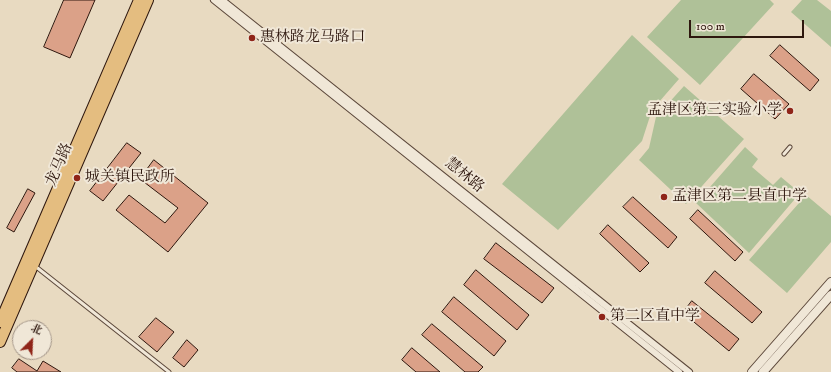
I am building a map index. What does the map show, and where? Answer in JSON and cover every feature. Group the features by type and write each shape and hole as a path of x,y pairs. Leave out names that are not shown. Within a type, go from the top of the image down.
{"main road":[{"name":"龙马路","path":"0,322 139,0"},
{"name":"龙马路","path":"0,342 148,0"}],"street":[{"name":"慧林路","path":"214,0 678,372"},
{"name":"慧林路","path":"222,0 689,372"},
{"path":"752,372 831,282"},
{"path":"763,372 831,295"}],"lane":[{"path":"784,154 790,147"},
{"path":"34,265 169,372"}],"green space":[{"path":"681,0 770,0 774,4 700,85 647,37"},
{"path":"802,0 817,0 831,11 831,47 791,12"},
{"path":"632,35 679,79 652,110 642,141 558,230 502,184"},
{"path":"684,86 744,139 686,204 639,160 649,148 656,117"},
{"path":"745,147 758,159 752,167 773,185 781,177 800,193 749,253 696,203"},
{"path":"806,195 831,216 831,242 787,293 749,260"}],"building":[{"path":"64,0 95,0 70,58 44,47"},
{"path":"780,45 819,80 810,91 770,56"},
{"path":"754,74 789,104 775,119 741,89"},
{"path":"127,143 141,153 103,201 90,191"},
{"path":"154,160 208,203 168,252 116,210 129,195 165,223 178,208 140,179"},
{"path":"28,189 35,193 14,232 7,228"},
{"path":"633,197 677,237 668,248 623,207"},
{"path":"698,210 743,252 735,261 690,219"},
{"path":"608,225 649,263 640,272 600,234"},
{"path":"496,243 554,288 542,303 484,259"},
{"path":"476,270 529,315 517,330 464,285"},
{"path":"715,271 762,312 752,323 705,283"},
{"path":"454,297 506,341 494,356 442,312"},
{"path":"692,301 739,339 729,351 683,313"},
{"path":"156,318 174,332 157,352 139,337"},
{"path":"432,324 483,367 478,372 465,372 422,335"},
{"path":"187,340 198,350 184,367 173,358"},
{"path":"412,348 440,372 416,372 402,360"},
{"path":"18,360 20,360 37,371 43,361 61,372 17,372 12,368"}],"place":[{"name":"惠林路龙马路口","path":"252,38"},
{"name":"孟津区第三实验小学","path":"790,111"},
{"name":"城关镇民政所","path":"77,178"},
{"name":"孟津区第二县直中学","path":"664,197"},
{"name":"第二区直中学","path":"602,317"}]}
